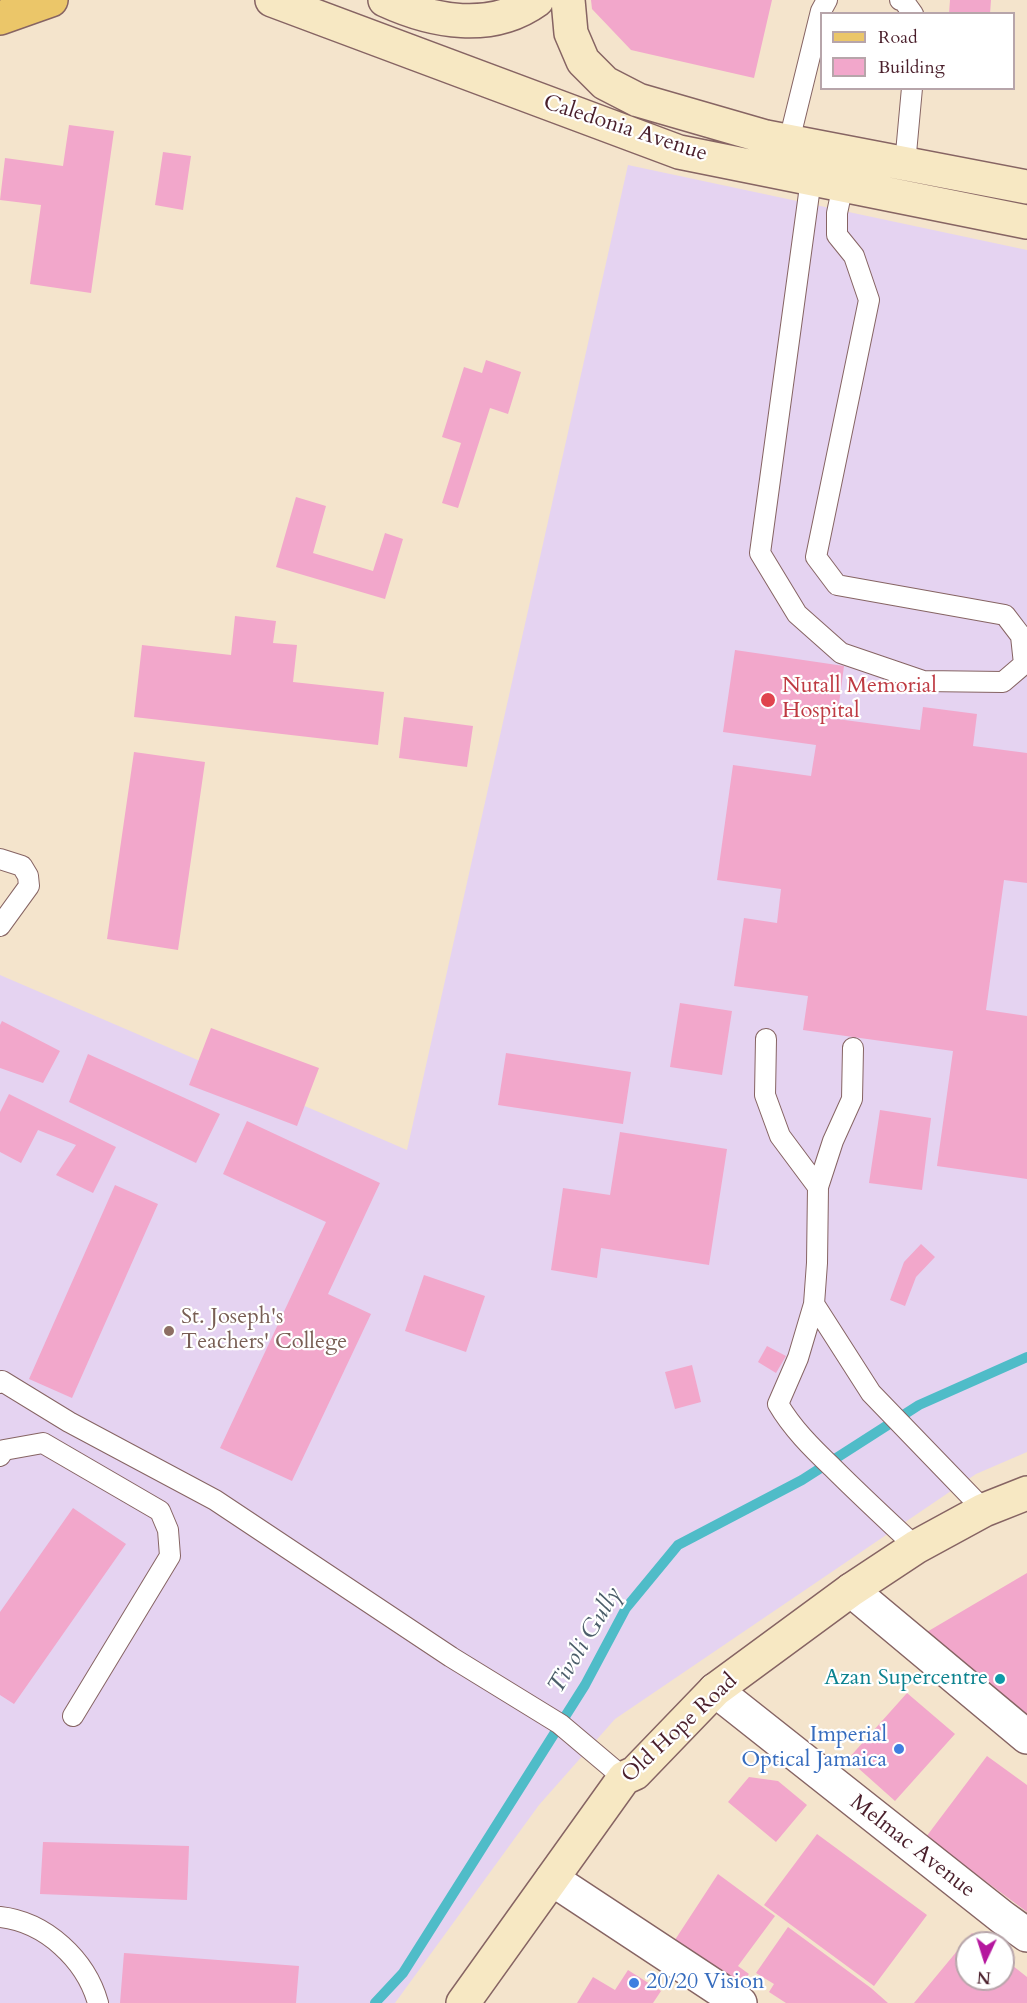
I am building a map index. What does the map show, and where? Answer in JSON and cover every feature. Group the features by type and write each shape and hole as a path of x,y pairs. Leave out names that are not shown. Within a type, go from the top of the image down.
{"main road":[{"path":"0,7 8,0"},
{"path":"0,18 51,0"},
{"name":"Caledonia Avenue","path":"272,0 679,152 1027,222"},
{"path":"385,0 413,12 458,22 499,18 527,7 537,0"},
{"name":"Caledonia Avenue","path":"568,0 571,33 583,62 605,83 638,100 766,137 1027,187"},
{"name":"Old Hope Road","path":"463,2003 624,1778 635,1773 715,1690 851,1590 916,1547 984,1509 1027,1493"}],"street":[{"path":"851,1590 1027,1737"},
{"name":"Melmac Avenue","path":"715,1690 1027,1935"},
{"path":"552,1879 740,2003"}],"lane":[{"path":"900,0 912,12"},
{"path":"789,141 820,14"},
{"path":"905,164 912,90"},
{"path":"811,179 760,553 797,614 841,653 923,681 1003,682 1024,664 1021,636 1005,615 837,585 816,557 869,300 854,256 837,235 837,213 843,185"},
{"path":"0,859 22,866 28,876 29,886 0,926"},
{"path":"766,1039 765,1095 780,1136 818,1187"},
{"path":"853,1048 852,1099 833,1141 818,1187 814,1304 798,1358 778,1404 810,1445 916,1547"},
{"path":"814,1304 872,1393 984,1509"},
{"path":"1,1382 69,1422 215,1500 451,1657 560,1724 624,1778"},
{"path":"0,1456 4,1450 43,1443 160,1511 168,1530 170,1556 73,1716"},
{"path":"0,1917 30,1925 51,1937 84,1971 98,2003"}],"shaded area":[{"name":"Nutall Memorial Hospital","path":"628,165 1027,250 1027,1452 976,1474 615,1719 539,1805 395,2003 0,2003 0,975 407,1150"}],"building":[{"path":"591,0 772,0 754,78 631,50 592,9"},
{"path":"950,0 991,0 990,12 949,12"},
{"path":"69,125 114,131 91,293 30,284 41,205 0,200 5,158 63,166"},
{"path":"163,152 191,156 183,210 155,205"},
{"path":"486,360 521,372 508,414 490,408 458,508 442,503 461,443 442,437 464,367 482,373"},
{"path":"296,497 326,506 313,553 373,571 385,533 403,539 385,599 276,567"},
{"path":"235,616 276,621 273,643 297,645 293,682 384,692 378,745 134,717 142,645 231,655"},
{"path":"735,650 844,666 837,719 920,730 923,707 977,714 973,746 1027,753 1027,883 1004,880 986,1010 1027,1016 1027,1179 937,1166 953,1051 803,1030 808,996 734,986 744,918 777,923 781,889 717,880 733,765 811,776 816,745 723,732"},
{"path":"404,717 473,726 467,767 399,758"},
{"path":"134,752 205,762 178,950 107,939"},
{"path":"680,1003 732,1011 722,1075 670,1067"},
{"path":"2,1021 60,1051 43,1083 0,1068 0,1025"},
{"path":"211,1028 319,1068 297,1126 189,1085"},
{"path":"506,1053 631,1072 623,1124 498,1105"},
{"path":"88,1054 220,1114 196,1163 69,1102"},
{"path":"9,1094 116,1147 93,1193 56,1175 76,1145 38,1130 21,1163 0,1152 0,1112"},
{"path":"880,1110 931,1118 922,1190 869,1183"},
{"path":"247,1121 380,1183 328,1294 371,1314 292,1481 220,1448 326,1222 223,1174"},
{"path":"620,1132 727,1149 709,1265 601,1248 597,1278 551,1270 563,1188 610,1195"},
{"path":"115,1185 158,1204 72,1398 29,1379"},
{"path":"921,1244 935,1257 916,1277 905,1306 890,1300 904,1262"},
{"path":"424,1275 485,1296 466,1352 405,1331"},
{"path":"767,1346 786,1356 776,1373 758,1362"},
{"path":"692,1365 701,1402 675,1409 665,1372"},
{"path":"73,1508 126,1544 14,1704 0,1695 0,1612"},
{"name":"Azan Supercentre","path":"1027,1573 1027,1722 920,1636"},
{"name":"Imperial Optical Jamaica","path":"907,1693 955,1734 895,1801 848,1759"},
{"path":"987,1756 1027,1785 1027,1912 926,1837"},
{"path":"749,1777 778,1781 807,1805 776,1842 728,1802"},
{"path":"817,1834 927,1915 874,1986 764,1905"},
{"path":"43,1842 189,1846 187,1900 40,1894"},
{"path":"718,1874 775,1916 738,1966 749,1974 732,1993 669,1949"},
{"path":"788,1927 888,2003 786,2003 769,1992 774,1984 756,1973"},
{"path":"124,1953 299,1966 296,2003 120,2003"},
{"path":"955,1954 955,1991 1015,1991 1015,1968 1027,1977 1027,2003 914,2003"},
{"name":"20/20 Vision","path":"628,1970 661,1991 653,2003 577,2003 593,1977 615,1990"}],"waterway":[{"name":"Tivoli Gully","path":"375,2003 403,1973 585,1685 626,1608 678,1545 802,1480 919,1405 1027,1357"}],"place":[{"name":"Nutall Memorial Hospital","path":"768,700"},
{"name":"St. Joseph's Teachers' College","path":"169,1331"},
{"name":"Azan Supercentre","path":"1000,1679"},
{"name":"Imperial Optical Jamaica","path":"899,1749"},
{"name":"20/20 Vision","path":"634,1983"}]}
